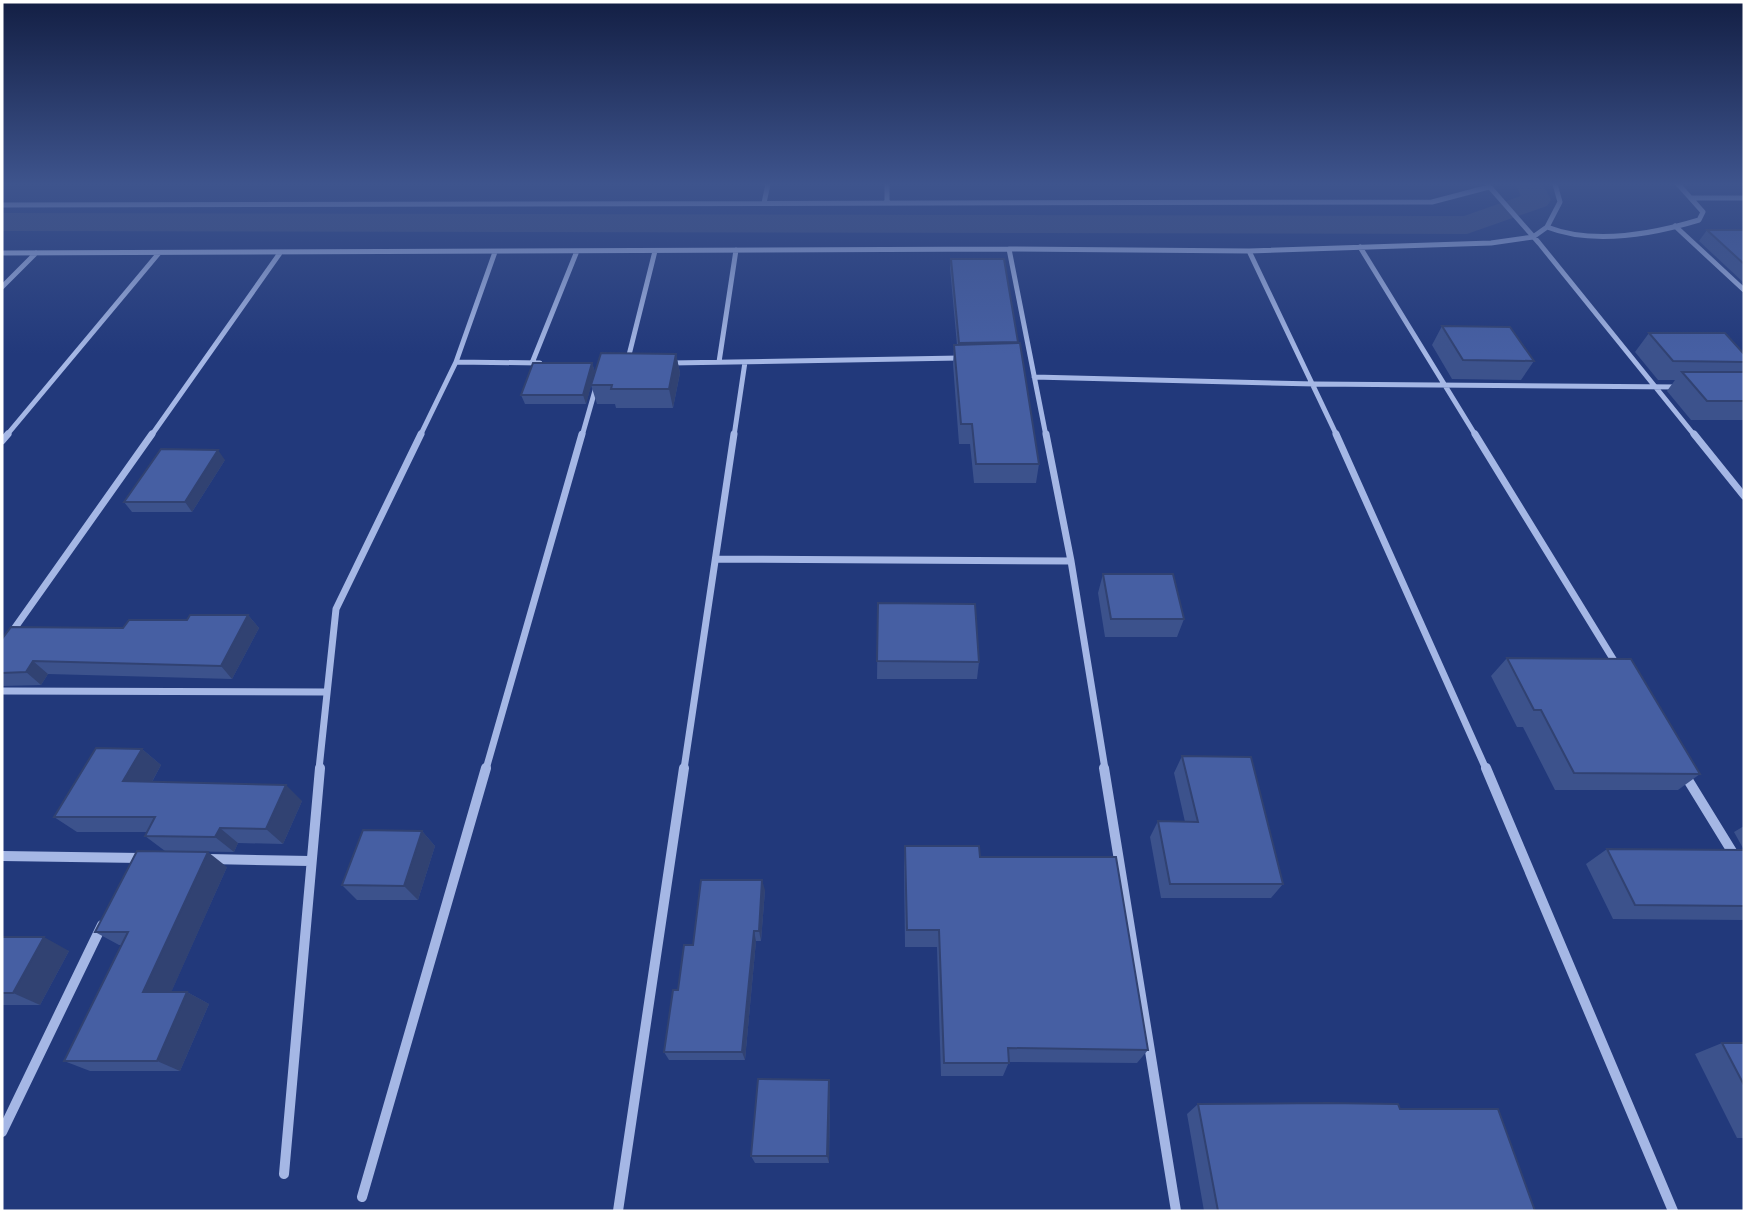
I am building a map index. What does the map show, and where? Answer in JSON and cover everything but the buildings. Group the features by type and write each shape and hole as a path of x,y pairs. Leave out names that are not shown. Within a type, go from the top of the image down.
{"street":[{"path":"2,253 1009,249 1249,251 1508,241"},
{"path":"1537,241 1744,496"},
{"path":"1691,241 1744,290"},
{"path":"1360,247 1619,669"},
{"path":"1009,249 1071,561 1176,1211"},
{"path":"719,362 736,250"},
{"path":"533,363 577,251"},
{"path":"627,363 655,251"},
{"path":"1249,251 1315,384 1479,749 1674,1211"},
{"path":"284,1174 310,861 336,609 456,362 495,252"},
{"path":"2,287 36,253"},
{"path":"2,442 159,253"},
{"path":"2,646 280,253"},
{"path":"1017,357 1031,357"},
{"path":"667,363 963,358"},
{"path":"456,362 544,363"},
{"path":"618,1211 745,362"},
{"path":"615,363 640,363"},
{"path":"362,1197 599,376"},
{"path":"1034,377 1315,384 1681,387"},
{"path":"716,559 1071,561"},
{"path":"2,691 327,692"},
{"path":"1678,764 1744,871"},
{"path":"2,856 148,859"},
{"path":"128,871 134,858"},
{"path":"202,859 310,861"},
{"path":"2,1132 104,921"}]}
